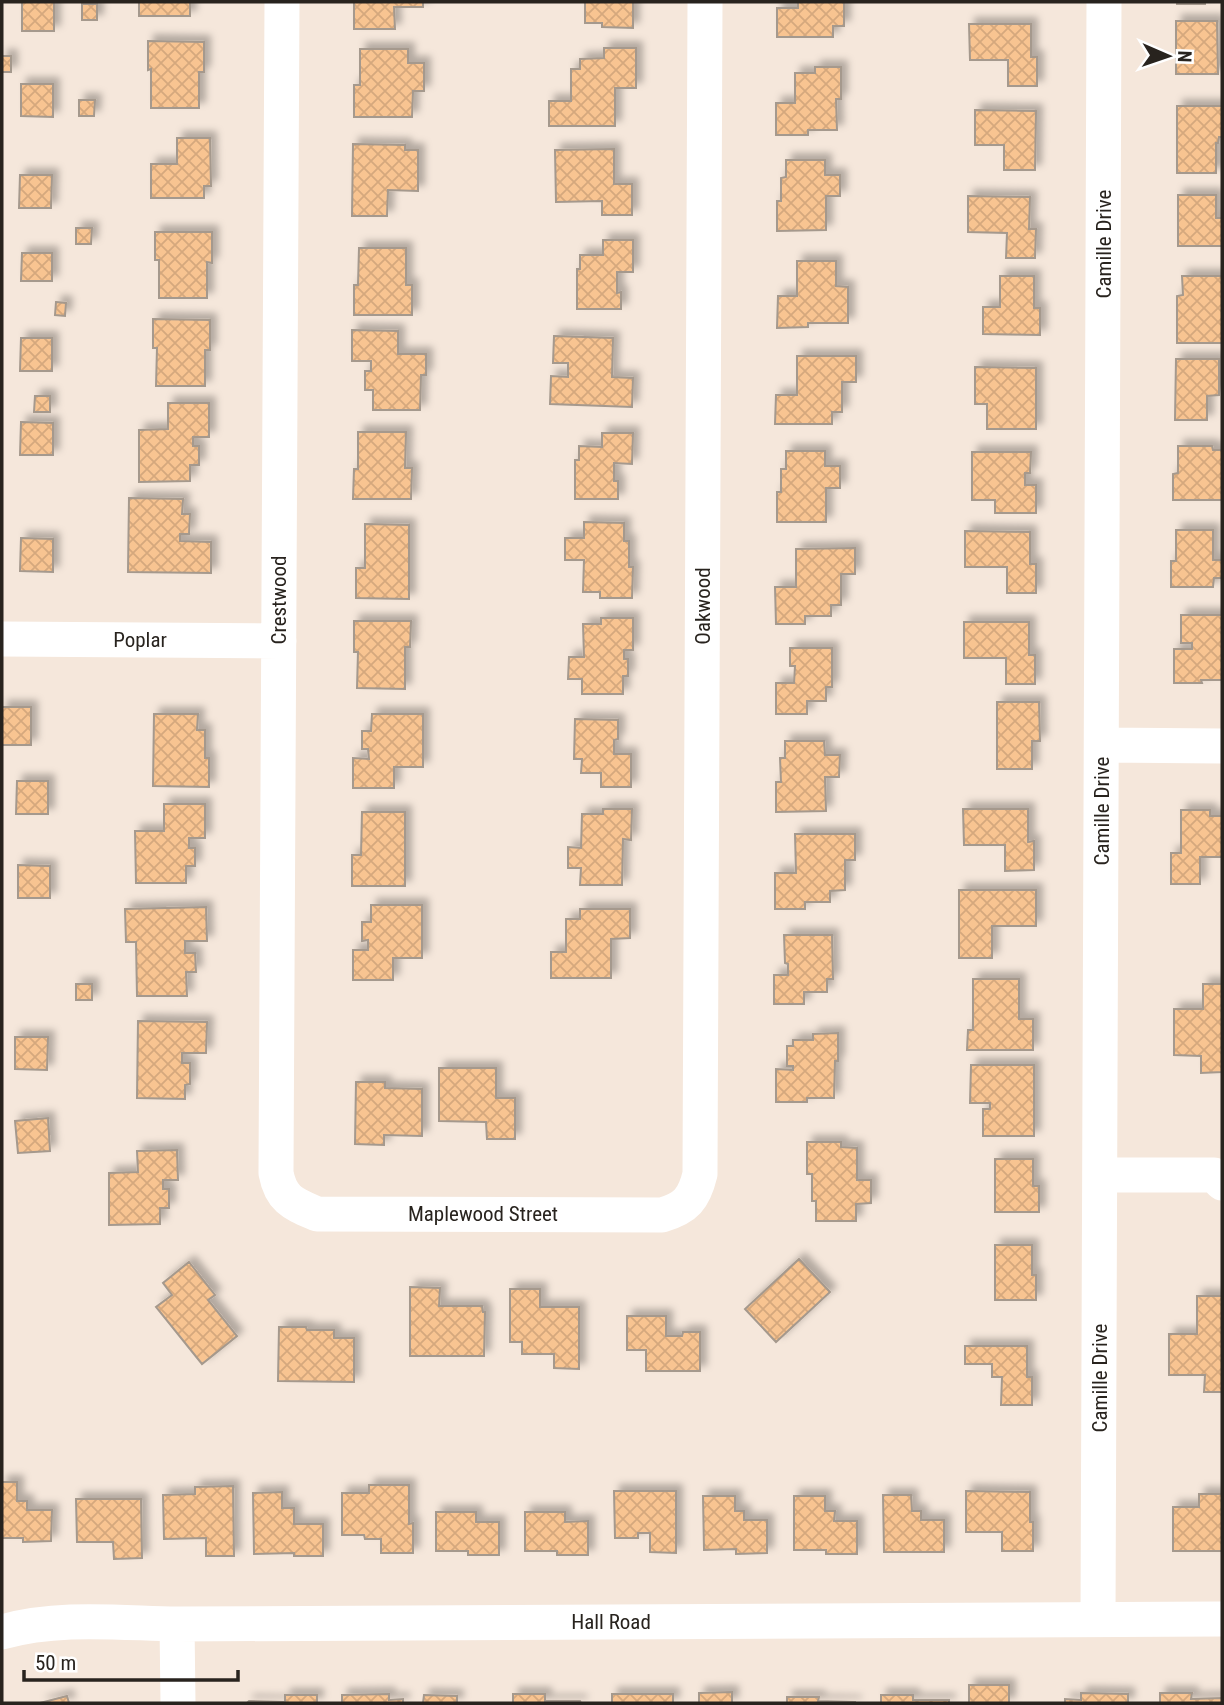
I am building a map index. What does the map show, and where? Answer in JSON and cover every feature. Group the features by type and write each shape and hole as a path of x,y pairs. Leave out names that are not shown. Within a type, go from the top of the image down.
{"street":[{"name":"Crestwood","path":"282,2 276,1173 284,1196"},
{"name":"Oakwood","path":"685,1205 696,1188 700,1174 705,2"},
{"name":"Camille Drive","path":"1098,1619 1104,2"},
{"name":"Poplar","path":"2,639 279,641"},
{"path":"1102,745 1222,746"},
{"path":"1101,1175 1219,1174"},
{"name":"Maplewood Street","path":"284,1196 296,1205 317,1214 662,1215 685,1205"},
{"name":"Hall Road","path":"2,1633 36,1625 68,1622 177,1624 1222,1619"},
{"path":"177,1624 178,1703"}],"building":[{"path":"22,2 54,2 54,31 22,31"},
{"path":"139,2 190,2 190,16 139,16"},
{"path":"354,2 423,2 423,7 394,7 395,29 354,29"},
{"path":"585,2 633,2 633,28 602,27 602,23 585,23"},
{"path":"798,2 844,2 844,26 833,26 833,37 777,37 777,8 798,8"},
{"path":"1205,2 1205,4 1177,4"},
{"path":"82,4 97,4 97,20 82,20"},
{"path":"1176,21 1217,21 1218,74 1176,74"},
{"path":"969,24 1031,24 1031,57 1037,57 1037,86 1008,86 1008,60 970,60"},
{"path":"148,41 204,42 204,72 199,72 199,108 151,108"},
{"path":"604,48 636,48 636,88 615,88 615,126 549,126 549,101 571,101 571,69 580,69 580,59 604,58"},
{"path":"360,49 408,49 408,63 424,63 424,91 413,91 412,117 354,117 354,85 360,85"},
{"path":"2,56 11,56 11,72 2,72"},
{"path":"815,67 841,67 841,99 836,99 837,130 808,130 808,135 776,135 776,103 795,103 795,73 815,73"},
{"path":"21,84 53,84 53,117 21,116"},
{"path":"79,100 95,100 94,116 79,116"},
{"path":"1177,106 1222,106 1222,137 1219,137 1216,143 1216,173 1177,173"},
{"path":"975,110 1036,111 1035,170 1004,170 1004,145 975,145"},
{"path":"177,138 210,138 211,186 204,186 204,198 151,198 151,164 177,164"},
{"path":"353,144 405,145 405,150 418,150 418,191 388,190 387,216 352,216"},
{"path":"614,149 614,184 632,184 632,215 602,215 602,201 556,202 555,150"},
{"path":"786,160 825,160 825,175 840,175 840,196 826,196 826,230 777,231 777,201 781,201 781,178 786,177"},
{"path":"20,175 52,175 51,208 19,208"},
{"path":"1178,195 1216,195 1216,218 1222,218 1222,246 1178,246"},
{"path":"968,196 1030,197 1029,229 1036,229 1035,258 1006,258 1007,233 968,232"},
{"path":"76,228 92,228 91,244 76,244"},
{"path":"155,232 212,232 212,263 207,262 207,298 159,298 159,260 155,260"},
{"path":"603,240 633,240 633,272 617,272 617,293 621,292 621,309 577,309 577,269 580,269 580,255 603,255"},
{"path":"359,248 406,248 406,285 412,285 412,315 354,315 354,285 358,285"},
{"path":"22,253 52,253 52,281 21,281"},
{"path":"797,261 836,261 836,286 848,287 848,323 808,323 808,327 777,328 778,296 797,296"},
{"path":"1000,276 1034,276 1034,308 1040,308 1040,335 983,334 983,307 1000,307"},
{"path":"1182,276 1222,276 1222,343 1177,343 1177,296 1183,295"},
{"path":"56,302 66,303 65,316 55,315"},
{"path":"153,319 210,320 210,350 205,350 205,386 156,386 157,348 153,348"},
{"path":"352,330 398,331 398,354 426,354 426,375 421,375 420,410 373,410 373,390 365,390 365,371 371,371 371,361 352,361"},
{"path":"554,336 613,338 612,377 633,378 632,407 550,404 551,376 568,377 568,363 553,363"},
{"path":"21,338 52,338 52,371 20,371"},
{"path":"797,356 856,356 856,382 842,382 842,412 832,412 832,424 775,424 776,395 797,395"},
{"path":"1176,359 1219,359 1219,395 1207,396 1207,420 1175,420"},
{"path":"975,367 1036,368 1036,429 987,429 987,404 975,404"},
{"path":"35,396 50,396 50,412 34,412"},
{"path":"168,403 209,403 209,437 193,437 193,446 199,446 199,465 190,465 190,481 139,482 139,430 168,429"},
{"path":"21,422 53,423 53,455 20,455"},
{"path":"358,432 406,432 405,468 412,468 411,499 353,499 354,469 358,469"},
{"path":"602,433 633,433 632,464 614,463 618,499 575,499 575,460 579,460 579,446 602,447"},
{"path":"1178,446 1212,446 1213,450 1222,450 1222,500 1173,500 1173,474 1178,473"},
{"path":"786,451 825,451 825,466 840,466 840,488 826,488 826,522 777,522 777,492 781,492 781,469 786,469"},
{"path":"972,452 1031,452 1030,473 1025,473 1025,485 1036,485 1036,513 995,513 995,500 972,500"},
{"path":"129,498 183,499 182,514 190,514 189,534 180,534 180,541 211,542 211,573 128,572"},
{"path":"584,522 624,523 624,541 629,541 629,567 633,567 632,598 600,598 600,592 583,592 584,560 565,560 565,538 584,538"},
{"path":"365,524 409,525 409,599 356,598 356,568 365,568"},
{"path":"1176,530 1213,530 1213,560 1222,560 1222,578 1214,578 1213,587 1171,587 1171,561 1176,561"},
{"path":"965,531 1030,532 1030,564 1036,564 1036,593 1007,593 1007,567 965,567"},
{"path":"21,538 53,539 53,572 20,571"},
{"path":"855,548 855,574 841,574 841,605 831,605 831,616 805,616 805,624 776,624 775,587 796,587 796,549"},
{"path":"1181,615 1222,615 1222,680 1174,683 1174,649 1192,649 1192,643 1181,643"},
{"path":"601,618 633,618 633,650 624,650 624,659 628,659 628,676 623,676 623,694 582,694 582,679 568,679 569,657 584,657 583,624 601,624"},
{"path":"354,621 411,621 410,647 405,647 405,689 357,688 358,652 354,652"},
{"path":"964,622 1029,622 1029,655 1035,655 1035,684 1006,684 1006,658 964,658"},
{"path":"790,648 832,648 832,687 826,687 826,701 807,701 807,714 776,714 776,683 794,683 795,666 790,666"},
{"path":"997,702 1039,702 1040,741 1032,741 1032,769 997,769"},
{"path":"2,707 31,707 31,745 2,745"},
{"path":"154,714 198,714 197,730 205,730 209,787 153,786"},
{"path":"372,714 423,714 423,767 394,767 394,788 353,788 353,758 369,759 368,749 362,749 362,731 371,731"},
{"path":"575,719 618,720 618,739 614,740 614,754 631,754 631,787 601,787 601,773 581,773 582,759 574,759"},
{"path":"785,741 824,741 825,755 840,755 839,777 825,777 826,811 776,812 776,782 781,782 780,758 785,758"},
{"path":"17,781 48,781 48,814 16,814"},
{"path":"164,804 205,804 205,838 189,838 189,848 195,848 195,866 186,866 186,883 136,883 135,831 164,831"},
{"path":"603,809 632,809 631,840 623,839 622,885 580,885 581,868 568,868 568,847 581,848 582,814 603,814"},
{"path":"963,809 1028,809 1028,842 1034,841 1034,870 1005,871 1005,845 964,845"},
{"path":"1181,810 1210,810 1210,816 1222,816 1222,857 1200,857 1200,884 1171,884 1171,853 1181,853"},
{"path":"362,812 405,812 405,886 352,886 352,855 361,855"},
{"path":"795,834 855,834 855,860 845,860 845,890 830,891 830,902 805,902 805,909 775,909 775,873 796,873"},
{"path":"18,865 50,866 50,898 18,898"},
{"path":"959,890 1036,890 1036,926 992,926 992,958 959,958"},
{"path":"371,905 422,905 422,958 393,958 393,980 353,980 353,950 368,950 368,940 362,941 362,922 371,922"},
{"path":"206,907 207,941 185,941 185,953 195,953 196,972 186,972 187,996 137,996 136,942 126,942 125,909"},
{"path":"580,909 630,909 630,938 611,939 611,978 551,978 551,952 566,952 566,919 580,919"},
{"path":"784,935 832,935 833,979 827,979 827,992 804,992 804,1004 774,1004 774,975 788,975"},
{"path":"973,979 1019,979 1019,1019 1033,1019 1033,1050 967,1050 968,1030 973,1030"},
{"path":"76,984 92,984 92,1000 76,1000"},
{"path":"1203,984 1222,984 1222,1072 1201,1073 1201,1056 1174,1055 1174,1009 1203,1009"},
{"path":"138,1021 207,1022 206,1053 182,1053 182,1063 190,1063 190,1084 185,1085 185,1099 137,1098"},
{"path":"838,1033 834,1098 807,1098 807,1102 776,1102 776,1069 793,1070 793,1066 787,1066 787,1046 793,1046 793,1040 813,1040 813,1034"},
{"path":"15,1037 48,1037 47,1070 15,1069"},
{"path":"971,1065 1034,1065 1034,1136 983,1136 983,1109 990,1109 990,1103 970,1103"},
{"path":"439,1068 496,1068 496,1098 515,1098 515,1139 487,1139 486,1122 439,1121"},
{"path":"356,1082 385,1082 385,1088 422,1089 422,1136 384,1135 384,1145 355,1144"},
{"path":"48,1118 50,1151 18,1153 15,1121"},
{"path":"807,1142 841,1142 841,1147 857,1148 857,1180 871,1180 871,1203 856,1204 856,1221 816,1221 816,1201 812,1201 812,1174 807,1174"},
{"path":"177,1150 178,1180 163,1180 163,1189 169,1189 169,1208 160,1208 160,1224 109,1225 109,1173 138,1172 137,1151"},
{"path":"995,1159 1033,1159 1033,1186 1039,1186 1039,1212 995,1212"},
{"path":"995,1245 1032,1245 1032,1275 1036,1275 1036,1300 995,1300"},
{"path":"799,1259 830,1292 776,1342 745,1309"},
{"path":"189,1262 215,1295 208,1300 237,1336 202,1364 156,1307 172,1295 163,1283"},
{"path":"410,1287 440,1288 439,1306 482,1306 485,1312 484,1356 410,1356"},
{"path":"510,1289 540,1289 540,1307 579,1307 579,1369 554,1368 554,1354 522,1354 522,1342 510,1342"},
{"path":"1197,1296 1222,1296 1222,1392 1204,1392 1205,1375 1169,1375 1169,1334 1197,1334"},
{"path":"627,1316 666,1316 666,1336 700,1332 700,1371 646,1371 646,1350 627,1350"},
{"path":"279,1327 334,1330 334,1338 354,1338 354,1382 278,1381"},
{"path":"965,1346 1027,1346 1027,1377 1032,1377 1032,1405 1001,1405 1002,1377 992,1377 992,1364 965,1364"},
{"path":"2,1482 17,1482 17,1501 27,1501 27,1510 52,1510 51,1541 23,1542 23,1538 2,1538"},
{"path":"369,1485 409,1485 409,1524 413,1523 413,1553 381,1553 381,1539 365,1539 364,1535 342,1535 342,1493 369,1493"},
{"path":"233,1486 234,1556 206,1556 206,1538 164,1539 163,1495 195,1494 195,1487"},
{"path":"614,1491 676,1491 676,1553 650,1552 650,1533 638,1533 638,1538 615,1538"},
{"path":"966,1491 1030,1492 1033,1551 1002,1551 1002,1532 966,1532"},
{"path":"282,1492 282,1508 294,1508 294,1524 323,1524 323,1556 294,1556 294,1553 254,1554 253,1493"},
{"path":"1199,1494 1222,1494 1222,1551 1173,1551 1173,1507 1199,1507"},
{"path":"883,1495 911,1495 912,1511 921,1511 921,1520 944,1520 944,1552 884,1552"},
{"path":"703,1496 735,1496 735,1511 744,1511 744,1520 767,1520 767,1553 736,1554 736,1549 704,1550"},
{"path":"794,1496 825,1496 825,1511 835,1511 834,1521 857,1521 857,1554 794,1550"},
{"path":"76,1499 141,1499 142,1558 114,1559 113,1542 77,1542"},
{"path":"436,1512 476,1512 476,1522 499,1522 499,1555 436,1551"},
{"path":"525,1512 565,1512 565,1522 588,1521 588,1555 525,1551"},
{"path":"969,1685 1009,1685 1009,1703 969,1703"},
{"path":"732,1692 732,1703 699,1703 699,1693"},
{"path":"1081,1693 1128,1694 1128,1703 1065,1703 1065,1699 1081,1700"},
{"path":"1160,1693 1192,1693 1191,1699 1222,1698 1222,1703 1160,1703"},
{"path":"389,1694 389,1700 403,1699 403,1703 342,1703 342,1695"},
{"path":"513,1694 545,1694 545,1701 581,1703 513,1703"},
{"path":"612,1694 673,1694 673,1703 612,1703"},
{"path":"285,1695 317,1695 317,1703 247,1703 285,1702"},
{"path":"424,1695 457,1696 457,1703 423,1703"},
{"path":"881,1695 913,1695 913,1700 949,1700 949,1703 881,1703"},
{"path":"67,1696 69,1703 40,1703"},
{"path":"787,1697 819,1697 818,1701 855,1703 787,1703"}]}
